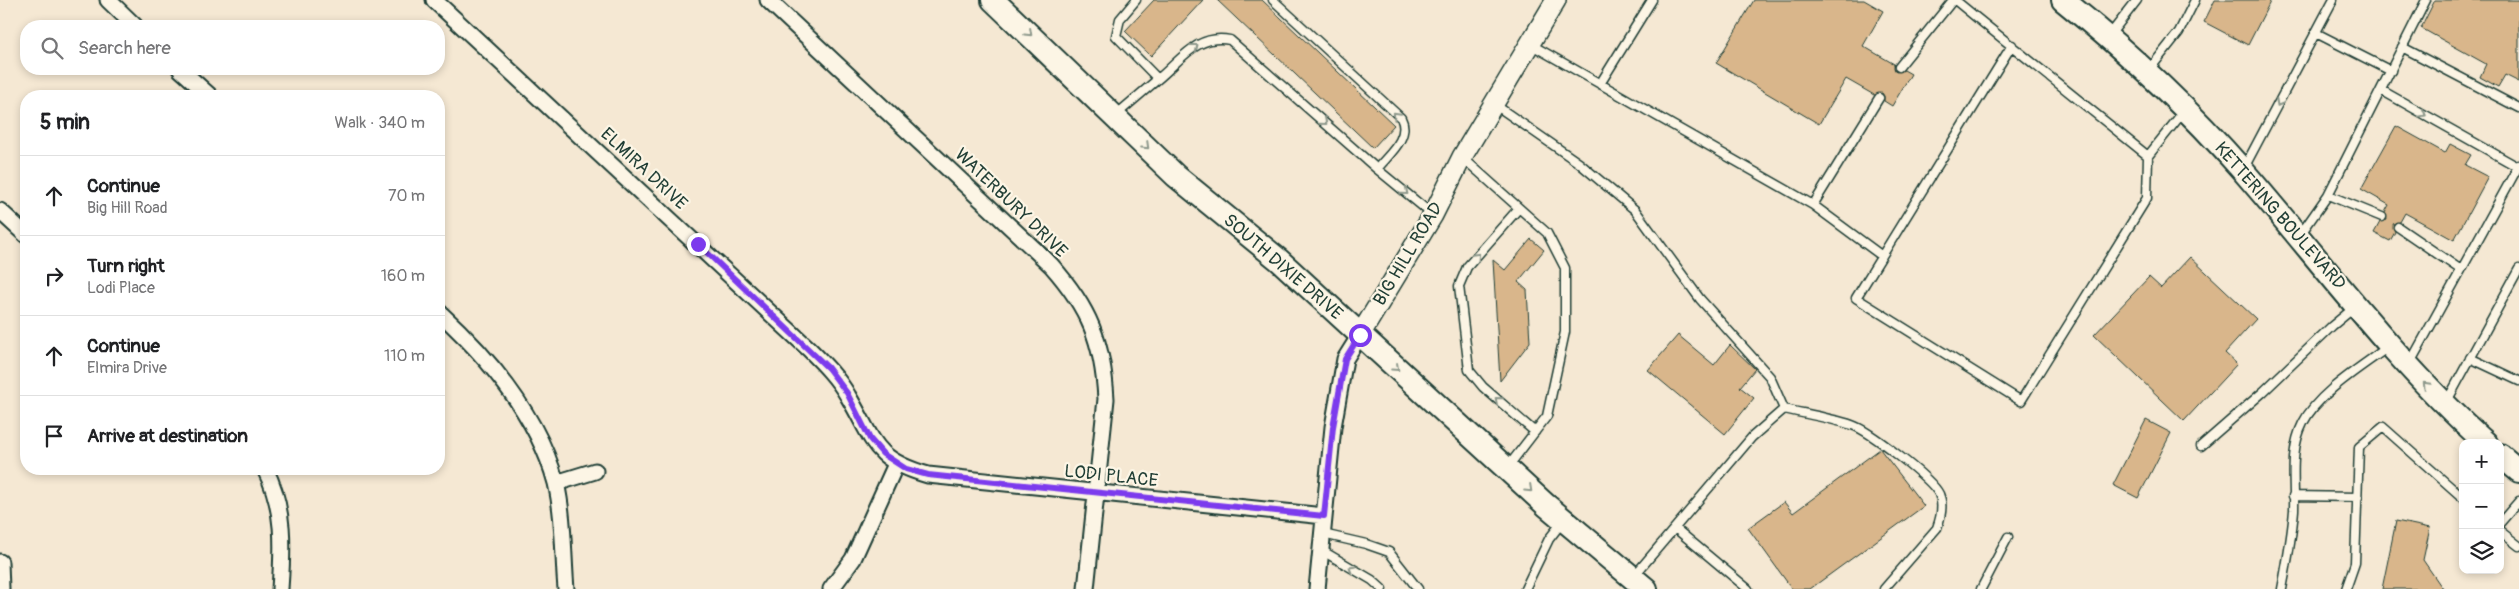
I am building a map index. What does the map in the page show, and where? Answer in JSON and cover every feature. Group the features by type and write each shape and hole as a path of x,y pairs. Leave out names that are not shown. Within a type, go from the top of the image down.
{"main road":[{"name":"SOUTH DIXIE DRIVE","path":"993,0 1176,176 1279,260 1564,520 1639,584"},
{"name":"KETTERING BOULEVARD","path":"2063,0 2109,36 2186,110 2243,170 2389,345 2445,404 2482,439"},
{"path":"2504,458 2519,471"}],"street":[{"path":"108,0 129,20"},
{"name":"ELMIRA DRIVE","path":"434,0 809,349 847,393 870,439 883,454 896,464"},
{"name":"WATERBURY DRIVE","path":"768,0 1050,265 1084,307 1097,335 1104,367 1106,399 1086,589"},
{"name":"BIG HILL ROAD","path":"1317,589 1333,427 1345,359 1433,215 1462,157 1556,0"},
{"path":"187,75 203,90"},
{"path":"0,211 20,230"},
{"path":"445,318 493,367 511,391 539,440 556,483 566,589"},
{"path":"831,589 852,559 896,464"},
{"name":"LODI PLACE","path":"896,464 928,475 1096,494 1324,516"},
{"path":"556,483 595,471"},
{"path":"267,475 279,503 282,526 280,589"},
{"path":"0,562 1,589"}],"lane":[{"path":"1136,0 1120,19 1116,36 1158,79"},
{"path":"1273,0 1401,118 1405,126 1404,135 1377,169"},
{"path":"1600,84 1652,0"},
{"path":"1899,67 1954,0 2148,156"},
{"path":"2109,36 2137,0"},
{"path":"2148,72 2179,32 2195,0"},
{"path":"2243,170 2334,0"},
{"path":"2299,236 2328,195 2426,0"},
{"path":"2316,33 2390,71"},
{"path":"1115,116 1198,44 1210,38 1230,40 1377,169 1433,215"},
{"path":"1530,44 1813,205 1882,256"},
{"path":"2012,45 1856,298 2021,401 2147,198 2148,156 2186,110"},
{"path":"2402,47 2519,108"},
{"path":"2381,90 2519,166 2408,366"},
{"path":"1813,205 1879,98"},
{"path":"1494,104 1579,163 1635,210 1700,299 1770,377 1784,409"},
{"path":"1462,157 1547,233 1564,268 1565,332 1548,416 1507,468"},
{"path":"2328,195 2382,218"},
{"path":"1519,208 1467,267 1459,286 1469,370 1483,386 1535,432"},
{"path":"2398,227 2461,270"},
{"path":"2445,404 2519,269"},
{"path":"2201,446 2263,392 2332,326 2357,306"},
{"path":"2282,589 2289,557 2293,496 2292,456 2303,422 2330,390 2389,345"},
{"path":"2470,358 2519,381"},
{"path":"1639,584 1674,528 1752,436 1784,409"},
{"path":"1784,409 1854,425 1895,451 1939,492 1942,516 1937,528 1884,589"},
{"path":"2346,589 2355,562 2359,447 2383,427 2459,494"},
{"path":"2293,496 2358,497"},
{"path":"2504,519 2519,502"},
{"path":"1525,589 1549,539 1564,520"},
{"path":"1674,528 1748,589"},
{"path":"1323,534 1366,544 1389,552 1418,589"},
{"path":"2504,534 2519,546"},
{"path":"1981,589 2008,537"},
{"path":"1321,550 1372,580 1382,589"}],"building":[{"path":"1154,0 1203,0 1151,56 1125,31"},
{"path":"1217,0 1262,0 1394,125 1373,148"},
{"path":"1754,0 1864,0 1883,11 1863,46 1894,64 1896,72 1904,70 1911,74 1892,106 1884,101 1882,93 1874,95 1846,79 1819,124 1716,63"},
{"path":"2215,0 2271,0 2248,45 2204,22"},
{"path":"2435,0 2519,0 2519,82 2505,75 2498,87 2480,77 2486,64 2421,28"},
{"path":"2396,126 2445,153 2450,144 2471,155 2465,165 2488,177 2454,240 2405,213 2400,222 2393,224 2395,232 2390,241 2374,233 2380,222 2387,220 2385,212 2389,205 2361,189"},
{"path":"1531,239 1544,250 1518,282 1527,290 1530,342 1500,381 1493,260 1505,270"},
{"path":"2190,257 2256,319 2225,353 2237,364 2184,421 2094,335 2149,277 2161,288"},
{"path":"1678,335 1714,365 1730,345 1755,369 1740,387 1754,398 1725,434 1648,370"},
{"path":"2146,420 2171,433 2138,498 2113,485"},
{"path":"1880,449 1924,506 1810,589 1792,589 1748,528 1784,502 1793,513"},
{"path":"2396,521 2430,528 2423,560 2443,589 2382,589"}],"route":[{"path":"698,244 828,368 847,393 870,439 883,454 906,469 928,475 1198,505 1324,516 1333,427 1345,359 1360,335"}]}
